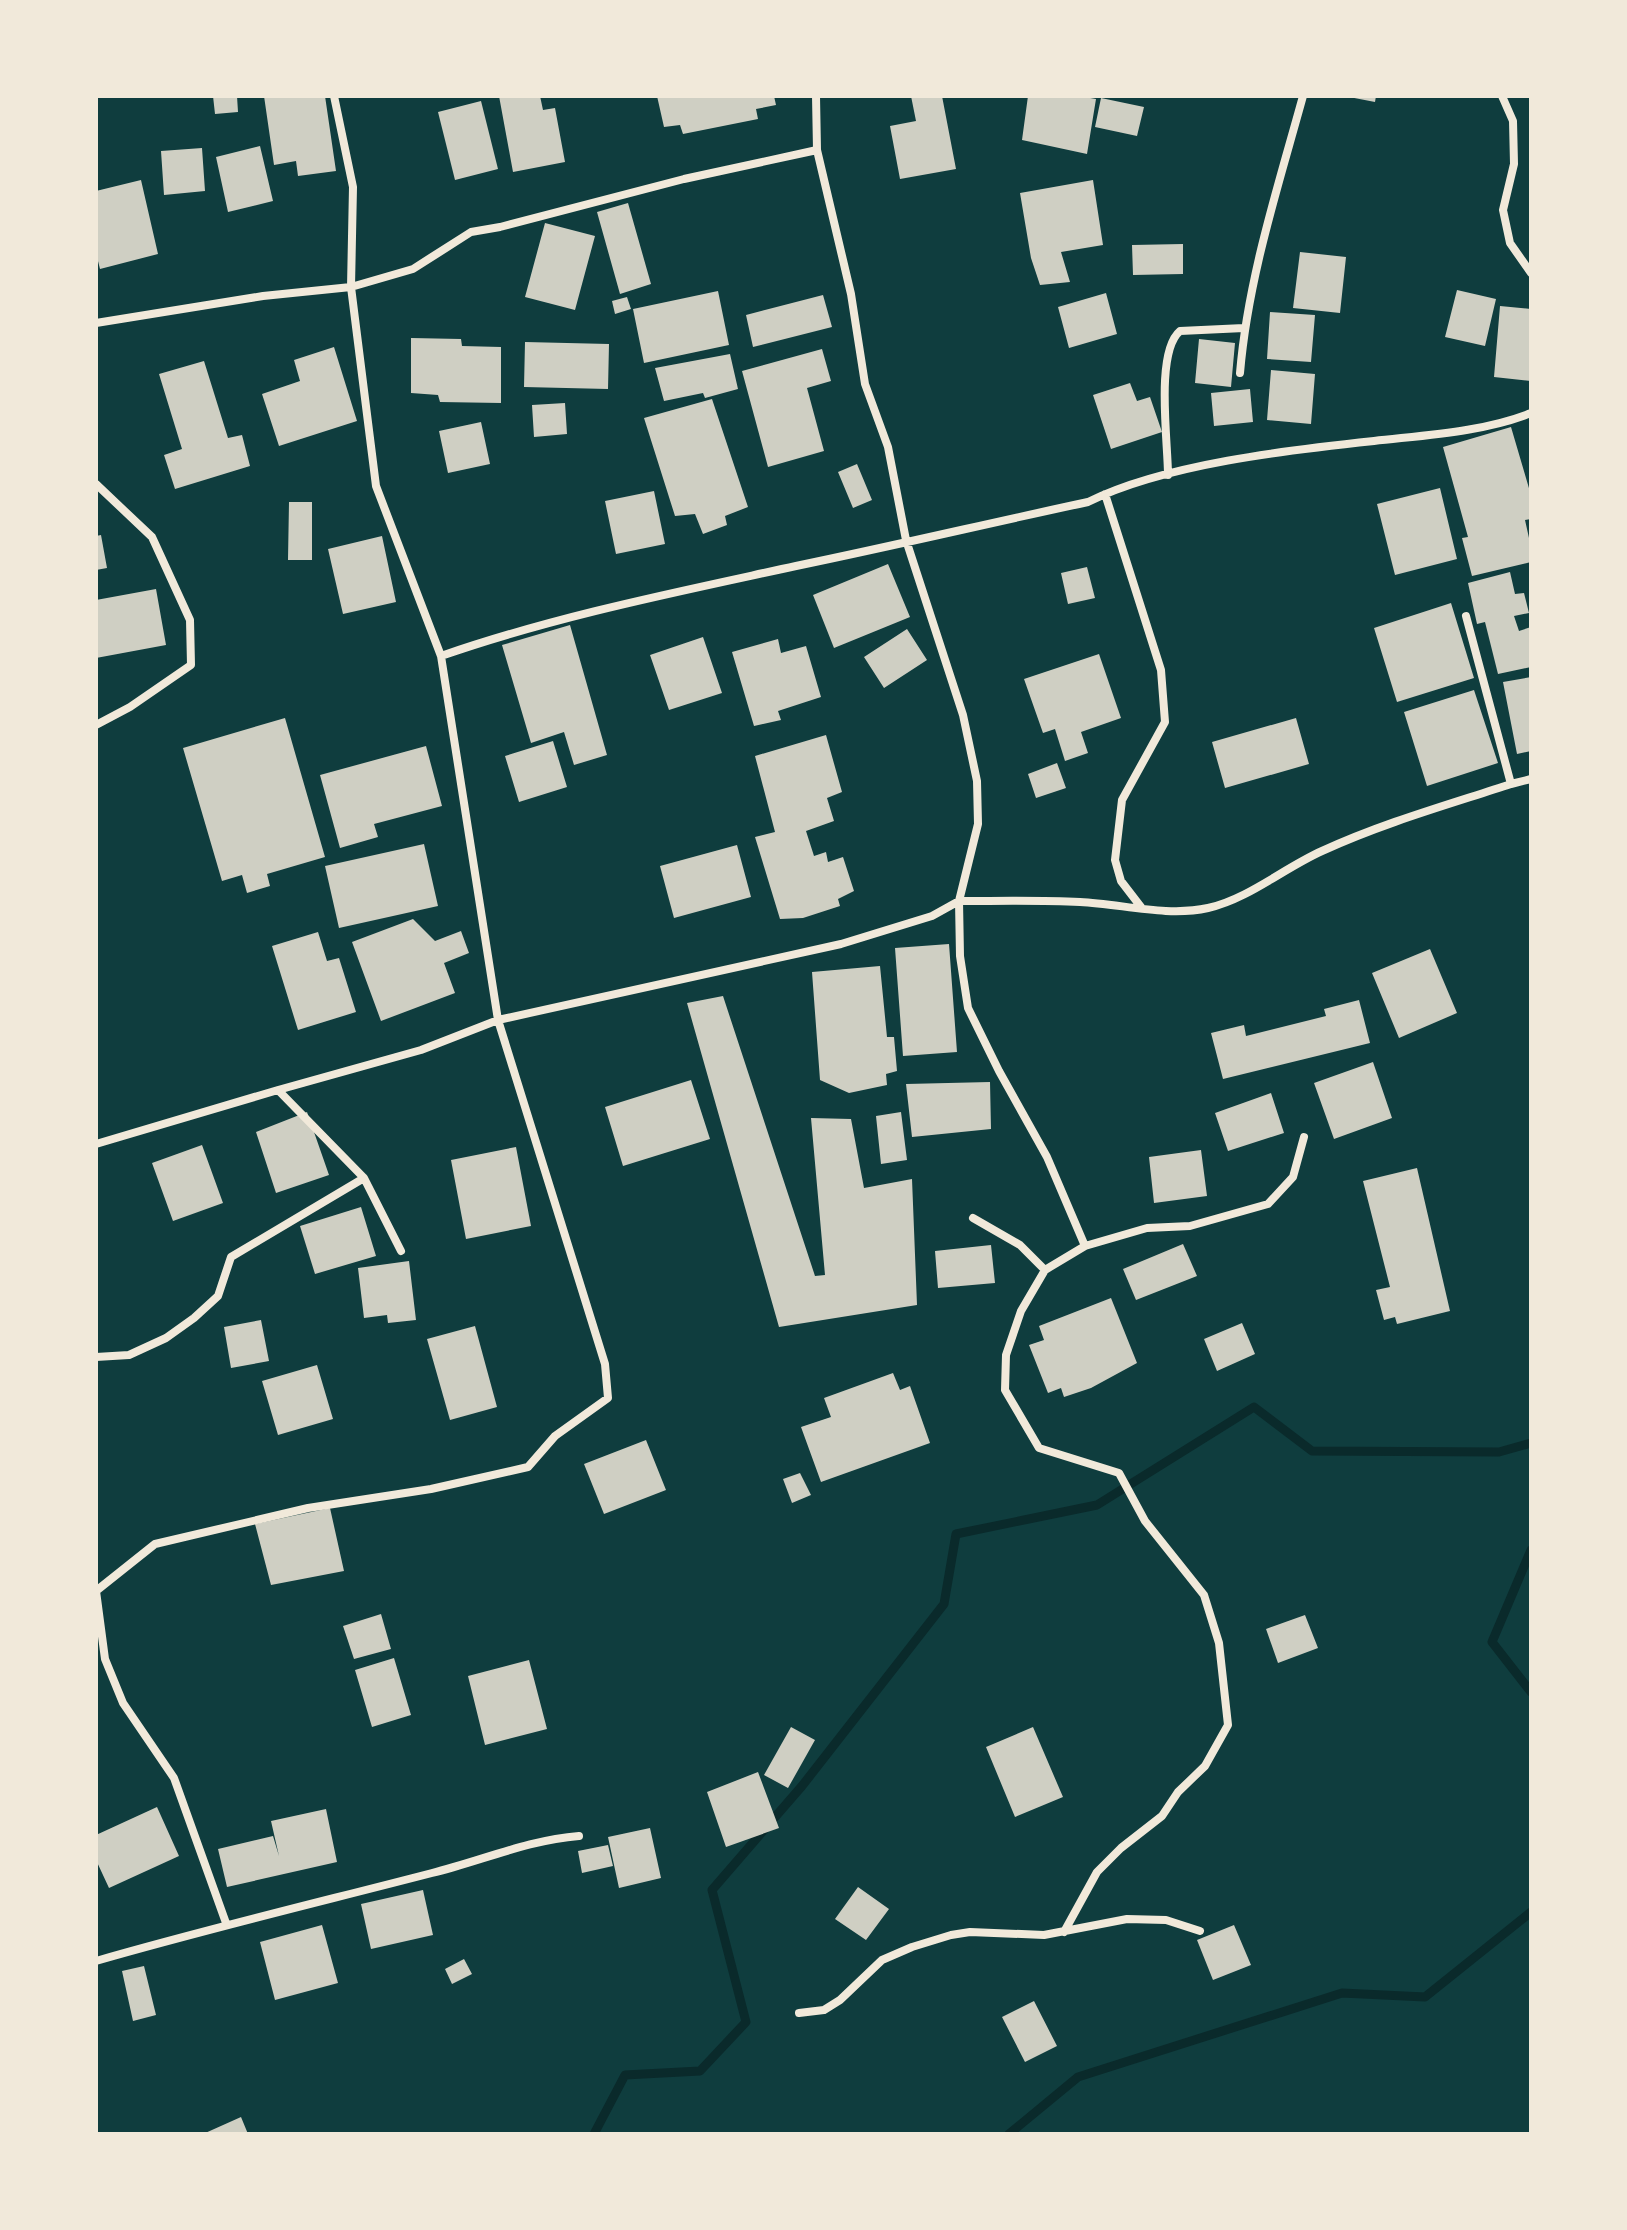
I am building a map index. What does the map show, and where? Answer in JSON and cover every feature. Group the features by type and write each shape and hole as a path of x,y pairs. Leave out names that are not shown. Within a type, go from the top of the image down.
{"street":[{"path":"226,1923 174,1778 123,1703 105,1659 96,1591 155,1544 308,1508 431,1489 528,1467 555,1436 608,1398 605,1364 498,1020 441,656 376,486 351,287 353,187 334,96"},
{"path":"816,96 817,150 851,294 865,384 888,447 906,540 963,715 977,781 978,824 959,901 960,956 968,1008 1047,1157 1085,1246"},
{"path":"1240,373 1244,328 1257,265 1303,96"},
{"path":"1502,96 1513,121 1514,164 1503,210 1510,243 1531,273"},
{"path":"96,323 263,296 351,287 413,269 471,232 684,179 817,150"},
{"path":"1168,475 1164,396 1168,349 1173,337 1180,331 1244,328"},
{"path":"441,656 502,634 906,540 1088,502 1168,475 1290,452 1440,434 1531,413"},
{"path":"96,484 152,537 190,620 191,665 130,707 96,725"},
{"path":"1105,494 1161,670 1165,722 1122,800 1115,860 1121,881 1141,907"},
{"path":"1466,616 1511,784"},
{"path":"96,1144 421,1050 498,1020 841,944 932,916 959,901 1081,902 1180,911 1207,909 1229,902 1355,836 1403,817 1531,779"},
{"path":"278,1090 364,1178 401,1251"},
{"path":"1064,1932 1097,1872 1121,1848 1162,1816 1178,1792 1205,1766 1228,1725 1219,1643 1204,1595 1145,1521 1119,1473 1039,1448 1005,1390 1006,1355 1021,1311 1045,1270 1085,1246 1147,1228 1190,1226 1268,1204 1293,1177 1304,1137"},
{"path":"96,1357 129,1355 166,1338 218,1296 231,1257 364,1178"},
{"path":"973,1218 1020,1245 1045,1270"},
{"path":"96,1961 226,1923 435,1872 534,1843 579,1836"},
{"path":"799,2013 824,2010 840,2000 882,1960 912,1947 970,1932 1044,1935 1127,1919 1166,1920 1200,1931"}],"building":[{"path":"213,96 237,96 238,112 215,114"},
{"path":"264,96 325,96 336,171 298,176 296,161 274,165"},
{"path":"499,96 540,96 543,110 555,108 565,162 513,172"},
{"path":"657,96 774,96 776,105 756,109 758,119 683,134 680,125 664,127"},
{"path":"911,96 942,96 956,169 900,179 890,126 916,121"},
{"path":"1028,96 1096,99 1087,154 1022,140"},
{"path":"1344,96 1376,96 1375,102"},
{"path":"1101,98 1144,107 1137,136 1095,127"},
{"path":"481,101 498,169 455,180 438,112"},
{"path":"260,146 273,201 228,212 216,157"},
{"path":"202,148 205,191 164,195 161,151"},
{"path":"141,180 158,254 100,269 96,253 96,191"},
{"path":"1093,180 1103,245 1061,252 1070,282 1040,285 1031,258 1020,193"},
{"path":"628,203 651,284 620,294 597,212"},
{"path":"545,223 595,236 575,310 525,297"},
{"path":"1183,244 1183,274 1133,275 1132,245"},
{"path":"1300,252 1346,257 1340,313 1293,308"},
{"path":"1457,290 1496,299 1485,346 1445,337"},
{"path":"718,291 729,345 644,363 633,309"},
{"path":"1106,293 1117,334 1069,348 1058,307"},
{"path":"823,295 832,327 753,347 746,315"},
{"path":"627,297 631,309 615,314 612,301"},
{"path":"1500,306 1531,309 1531,381 1494,377"},
{"path":"1270,312 1315,315 1311,362 1267,359"},
{"path":"411,338 461,339 462,346 501,347 501,403 440,402 438,395 411,393"},
{"path":"1199,339 1235,343 1231,387 1195,383"},
{"path":"525,342 609,344 608,389 524,387"},
{"path":"334,347 357,421 279,446 262,394 300,381 294,360"},
{"path":"822,349 831,381 807,388 824,451 768,467 742,371"},
{"path":"730,354 738,389 705,398 703,393 664,401 655,368"},
{"path":"204,361 228,438 242,435 250,466 175,489 164,455 182,449 159,374"},
{"path":"1271,370 1315,374 1311,424 1267,420"},
{"path":"1130,383 1137,401 1150,397 1162,432 1111,449 1093,395"},
{"path":"1250,389 1253,422 1214,426 1211,393"},
{"path":"712,399 748,507 725,516 727,525 703,534 695,514 675,516 644,418"},
{"path":"565,403 567,434 534,437 532,405"},
{"path":"481,422 490,464 448,473 439,431"},
{"path":"1511,427 1531,495 1531,519 1525,520 1531,562 1472,576 1462,538 1468,537 1443,447"},
{"path":"857,464 872,500 853,508 838,472"},
{"path":"1440,488 1457,559 1395,575 1377,504"},
{"path":"654,491 665,544 616,554 605,501"},
{"path":"289,502 312,502 312,560 288,560"},
{"path":"101,535 107,568 96,570 96,536"},
{"path":"382,536 396,602 343,614 328,549"},
{"path":"888,564 910,617 834,648 813,595"},
{"path":"1087,567 1095,598 1068,604 1061,573"},
{"path":"1510,572 1515,594 1524,593 1529,613 1514,616 1519,631 1531,627 1531,667 1498,674 1485,622 1477,624 1468,583"},
{"path":"156,589 166,645 96,658 96,600"},
{"path":"1451,603 1474,678 1397,702 1374,628"},
{"path":"570,625 607,755 574,765 564,732 531,743 502,645"},
{"path":"907,629 927,660 884,688 864,657"},
{"path":"703,637 722,693 669,710 650,655"},
{"path":"778,639 781,653 806,646 821,697 778,711 781,720 754,726 732,652"},
{"path":"1099,654 1121,718 1081,732 1088,753 1065,761 1055,729 1043,733 1024,679"},
{"path":"1531,677 1531,751 1517,754 1503,682"},
{"path":"1474,690 1498,763 1427,786 1404,712"},
{"path":"285,718 325,857 267,874 270,886 247,893 242,875 222,881 183,748"},
{"path":"1296,718 1309,764 1225,788 1212,742"},
{"path":"826,735 842,792 827,798 834,821 806,831 814,856 826,852 828,862 843,857 854,891 838,899 840,906 803,918 780,919 755,837 775,832 755,756"},
{"path":"553,741 567,787 519,802 505,756"},
{"path":"426,746 442,806 374,824 378,837 340,848 320,775"},
{"path":"1057,763 1066,788 1036,798 1028,774"},
{"path":"424,844 438,906 339,928 325,866"},
{"path":"737,845 751,897 674,918 660,866"},
{"path":"413,919 435,941 461,931 469,953 444,963 455,993 381,1021 352,942"},
{"path":"318,932 327,961 339,958 356,1012 298,1030 272,946"},
{"path":"949,944 957,1052 903,1056 895,948"},
{"path":"1430,949 1457,1013 1399,1038 1372,973"},
{"path":"880,966 887,1037 894,1037 897,1071 886,1074 887,1085 849,1093 820,1080 812,972"},
{"path":"723,996 815,1276 825,1275 811,1118 851,1119 864,1188 912,1179 917,1305 779,1327 687,1003"},
{"path":"1359,1000 1370,1043 1223,1079 1211,1033 1244,1025 1246,1036 1326,1016 1324,1009"},
{"path":"1373,1062 1392,1118 1334,1139 1314,1083"},
{"path":"691,1080 710,1139 623,1166 605,1107"},
{"path":"990,1082 991,1129 912,1137 906,1084"},
{"path":"1271,1093 1284,1133 1228,1151 1215,1113"},
{"path":"307,1112 329,1175 276,1193 256,1132"},
{"path":"901,1112 907,1160 881,1164 876,1116"},
{"path":"202,1145 223,1203 173,1221 152,1163"},
{"path":"516,1147 531,1226 466,1239 451,1160"},
{"path":"1201,1150 1207,1196 1154,1203 1149,1157"},
{"path":"1417,1168 1450,1311 1397,1324 1395,1317 1384,1320 1376,1290 1390,1287 1363,1181"},
{"path":"361,1207 376,1256 315,1274 300,1226"},
{"path":"1183,1244 1197,1276 1136,1300 1123,1269"},
{"path":"991,1245 995,1283 938,1288 935,1251"},
{"path":"409,1261 416,1320 388,1323 387,1315 364,1318 358,1268"},
{"path":"1111,1298 1137,1363 1091,1388 1064,1397 1061,1388 1048,1393 1029,1345 1044,1340 1039,1326"},
{"path":"261,1320 269,1361 231,1368 224,1327"},
{"path":"1242,1323 1255,1354 1217,1371 1204,1339"},
{"path":"475,1326 497,1407 450,1420 427,1339"},
{"path":"317,1365 333,1419 278,1435 262,1381"},
{"path":"893,1373 900,1390 910,1386 930,1443 821,1482 801,1427 831,1417 824,1398"},
{"path":"646,1440 666,1490 604,1514 584,1464"},
{"path":"800,1473 811,1495 792,1503 783,1479"},
{"path":"330,1508 344,1571 271,1585 255,1524"},
{"path":"381,1614 391,1649 354,1659 343,1626"},
{"path":"1305,1615 1318,1648 1278,1663 1266,1629"},
{"path":"394,1658 411,1715 372,1727 355,1670"},
{"path":"529,1660 547,1729 485,1745 468,1676"},
{"path":"791,1727 815,1740 788,1788 764,1775"},
{"path":"1033,1727 1063,1797 1015,1817 986,1747"},
{"path":"758,1772 779,1828 726,1847 707,1792"},
{"path":"157,1807 179,1856 109,1888 96,1860 96,1835"},
{"path":"326,1809 337,1862 227,1887 218,1849 273,1836 279,1856 271,1821"},
{"path":"650,1828 661,1878 619,1888 608,1837"},
{"path":"608,1845 613,1866 582,1873 578,1851"},
{"path":"858,1887 889,1909 866,1940 835,1919"},
{"path":"423,1890 433,1935 371,1949 361,1904"},
{"path":"322,1925 338,1983 275,2000 260,1942"},
{"path":"1234,1925 1251,1965 1213,1980 1197,1940"},
{"path":"464,1959 472,1974 452,1984 445,1969"},
{"path":"144,1966 156,2015 133,2021 122,1971"},
{"path":"1034,2001 1057,2046 1025,2062 1002,2017"},
{"path":"241,2117 248,2134 203,2134"}],"waterway":[{"path":"594,2134 625,2075 700,2071 746,2022 712,1890 802,1786 944,1604 956,1534 1097,1505 1254,1407 1312,1451 1499,1452 1531,1443"},
{"path":"1531,1550 1492,1642 1531,1692"},
{"path":"1009,2134 1078,2077 1342,1993 1425,1997 1531,1912"}]}
